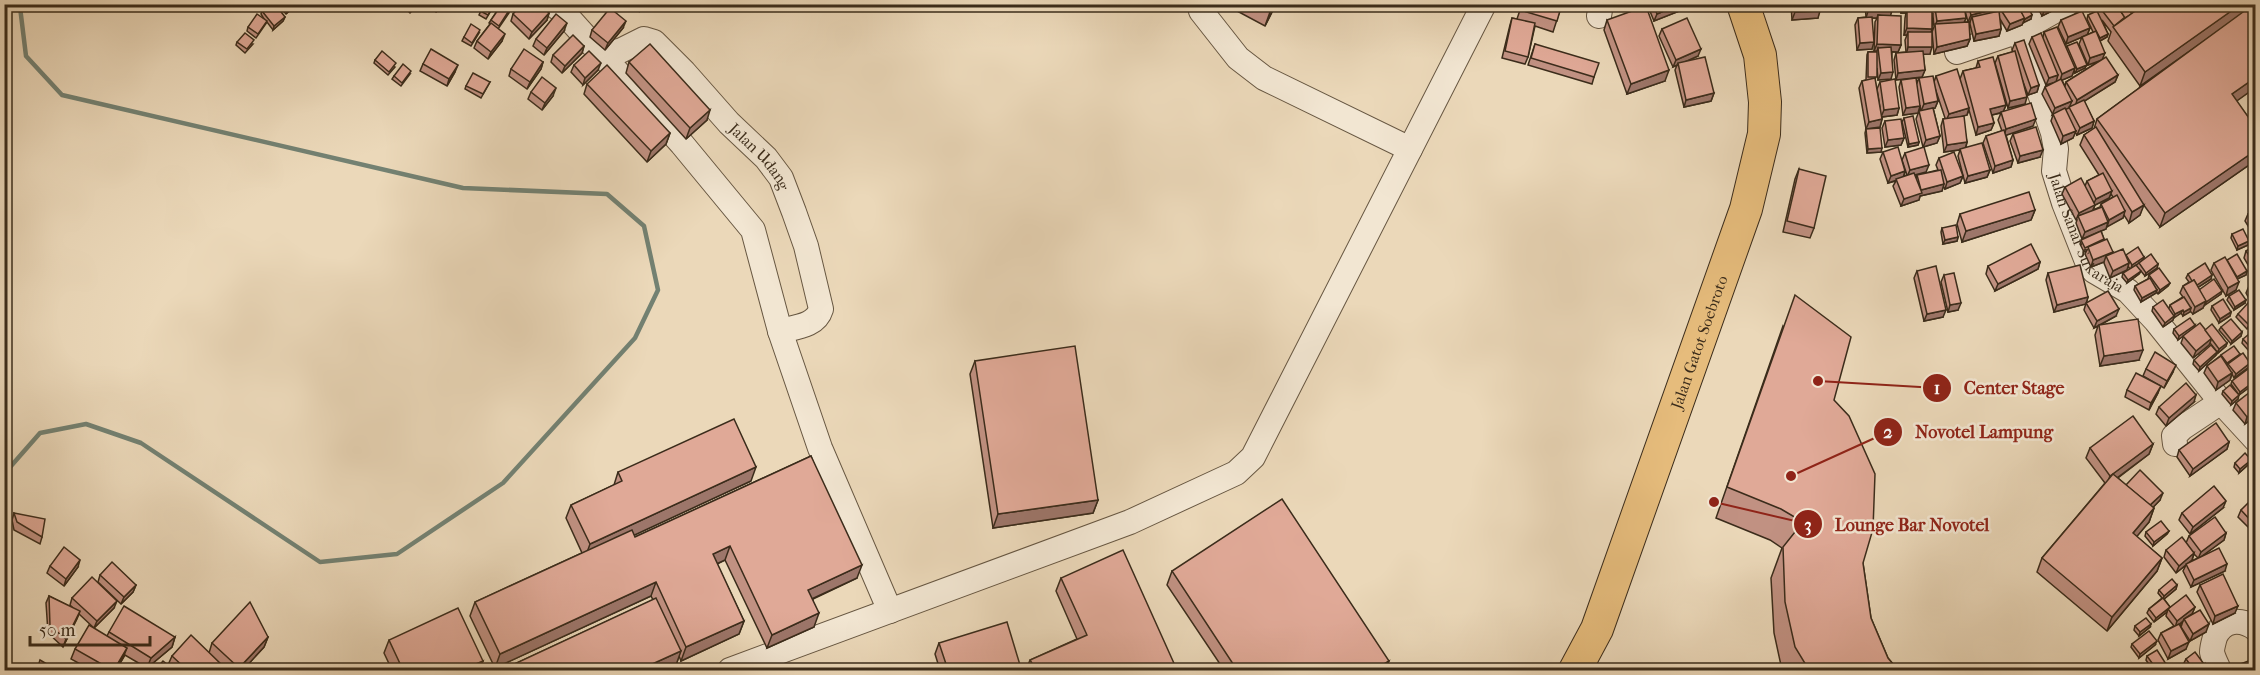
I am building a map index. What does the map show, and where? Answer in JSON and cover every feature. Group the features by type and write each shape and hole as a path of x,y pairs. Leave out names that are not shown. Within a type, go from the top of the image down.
{"main road":[{"name":"Jalan Gatot Soebroto","path":"1575,670 1597,629 1746,209 1764,134 1765,102 1760,55 1743,4"}],"street":[{"path":"553,4 564,13 682,144 753,230 780,331 820,448 890,611"},
{"path":"1199,4 1201,11 1238,58 1264,78 1410,149"},
{"path":"730,670 763,665 890,611 1130,522 1236,473 1253,457 1485,4"},
{"path":"1957,52 2027,19 2067,4"},
{"name":"Jalan Sanar Sukaraja","path":"2027,19 2056,148 2054,171 2088,264 2094,271 2128,291 2232,404 2256,440"},
{"name":"Jalan Udang","path":"596,49 618,52 644,39 654,42 729,123 766,158 781,178 806,246 822,309 819,316 811,323 780,331"},
{"path":"2175,444 2174,436 2182,428 2232,404"},
{"path":"2219,670 2212,651 2220,629 2229,621 2240,621 2256,629"}],"building":[{"path":"270,4 275,4 285,17 274,26 262,11"},
{"path":"282,4 294,4 288,11"},
{"path":"406,4 416,4 411,9"},
{"path":"484,4 494,4 488,15 480,11"},
{"path":"502,4 510,9 499,26 491,20"},
{"path":"522,4 540,4 549,13 532,32 513,14"},
{"path":"1255,4 1274,4 1270,12"},
{"path":"1522,4 1562,4 1557,21 1520,10"},
{"path":"1653,4 1680,4 1657,14"},
{"path":"1794,4 1820,4 1820,11 1795,12"},
{"path":"1868,4 1892,4 1892,10 1868,11"},
{"path":"1903,4 1924,4 1924,5 1903,6"},
{"path":"1933,4 1943,4 1944,7 1934,10"},
{"path":"1968,4 1989,4 1991,10 1971,15"},
{"path":"2004,4 2017,4 2025,18 2010,24 1999,7"},
{"path":"2017,4 2027,4 2032,15 2025,19"},
{"path":"2042,4 2054,4 2045,9"},
{"path":"2097,4 2115,4 2125,17 2114,26"},
{"path":"2116,4 2125,4 2132,14 2125,18"},
{"path":"2131,4 2143,4 2136,10"},
{"path":"2145,4 2241,4 2145,72 2113,27"},
{"path":"2256,4 2256,77 2232,94 2256,128 2256,150 2165,213 2097,119"},
{"path":"1964,5 1966,18 1937,21 1935,8"},
{"path":"1646,6 1669,70 1631,84 1607,20"},
{"path":"610,8 626,21 608,43 592,30"},
{"path":"1907,11 1932,11 1932,29 1907,28"},
{"path":"1999,11 2001,29 1976,34 1972,17"},
{"path":"2082,11 2090,28 2068,37 2061,20"},
{"path":"2097,11 2108,34 2100,38 2088,15"},
{"path":"257,14 267,21 258,34 248,27"},
{"path":"556,14 567,23 547,48 536,39"},
{"path":"1878,15 1901,16 1901,45 1877,44"},
{"path":"1872,17 1874,42 1860,43 1858,18"},
{"path":"1512,18 1535,23 1528,57 1505,51"},
{"path":"1687,18 1701,49 1676,60 1662,29"},
{"path":"1969,22 1970,39 1937,47 1935,24"},
{"path":"491,23 505,34 491,52 477,41"},
{"path":"471,24 480,30 472,43 464,37"},
{"path":"2057,27 2075,68 2062,74 2044,32"},
{"path":"2096,31 2105,53 2090,58 2082,37"},
{"path":"1908,32 1932,32 1932,47 1908,47"},
{"path":"245,33 254,40 247,49 237,42"},
{"path":"2041,33 2058,75 2049,78 2032,37"},
{"path":"573,35 584,46 565,66 553,55"},
{"path":"2024,40 2039,85 2031,88 2015,43"},
{"path":"2077,42 2087,65 2077,69 2067,46"},
{"path":"650,44 710,110 690,128 629,62"},
{"path":"1535,44 1599,63 1594,77 1531,58"},
{"path":"1891,47 1893,72 1881,73 1878,48"},
{"path":"431,49 458,65 449,79 423,64"},
{"path":"524,49 543,62 530,82 511,69"},
{"path":"382,51 396,63 389,72 375,60"},
{"path":"589,51 601,63 585,78 574,65"},
{"path":"1923,51 1925,70 1898,73 1896,53"},
{"path":"2015,51 2027,97 2010,101 1998,56"},
{"path":"1868,52 1877,52 1877,77 1868,77"},
{"path":"1705,57 1714,93 1686,100 1678,63"},
{"path":"1993,57 2006,105 1990,109 1994,123 1978,127 1963,71 1980,67 1978,61"},
{"path":"2106,57 2118,75 2077,100 2066,82"},
{"path":"403,64 411,71 402,83 394,76"},
{"path":"607,65 670,133 651,151 587,84"},
{"path":"1957,69 1969,108 1949,114 1936,76"},
{"path":"473,73 490,82 483,94 466,86"},
{"path":"1933,76 1938,101 1924,104 1919,78"},
{"path":"542,77 556,88 545,103 531,92"},
{"path":"1875,78 1882,119 1869,122 1862,81"},
{"path":"1916,78 1920,106 1906,108 1901,80"},
{"path":"1895,79 1899,108 1884,110 1880,82"},
{"path":"2061,79 2072,101 2055,108 2045,87"},
{"path":"2084,100 2094,121 2080,128 2069,107"},
{"path":"2031,103 2036,119 2006,129 2001,112"},
{"path":"1933,108 1940,136 1926,140 1919,111"},
{"path":"2065,108 2076,131 2063,136 2053,114"},
{"path":"1913,116 1919,142 1909,144 1904,118"},
{"path":"1964,116 1967,142 1947,145 1943,119"},
{"path":"1901,119 1904,138 1888,140 1885,121"},
{"path":"2036,127 2043,150 2020,156 2013,134"},
{"path":"2096,127 2144,205 2132,212 2084,135"},
{"path":"1880,128 1882,148 1868,149 1866,129"},
{"path":"2004,130 2013,160 1995,166 1986,136"},
{"path":"1982,143 1990,170 1968,176 1960,149"},
{"path":"1898,147 1905,171 1891,176 1883,152"},
{"path":"1924,147 1929,165 1910,170 1905,153"},
{"path":"1954,152 1963,176 1947,182 1939,158"},
{"path":"1799,169 1826,176 1814,228 1787,221"},
{"path":"1941,170 1944,184 1921,190 1917,175"},
{"path":"1914,173 1922,193 1904,199 1896,179"},
{"path":"2103,173 2112,191 2096,199 2087,181"},
{"path":"2081,178 2095,205 2079,213 2065,187"},
{"path":"2029,192 2035,210 1966,231 1960,214"},
{"path":"2117,195 2125,211 2109,220 2101,204"},
{"path":"2102,207 2108,222 2085,232 2078,216"},
{"path":"2256,210 2256,227 2248,214"},
{"path":"1956,225 1958,237 1945,240 1942,228"},
{"path":"2243,229 2249,241 2238,246 2232,234"},
{"path":"2101,231 2104,239 2085,248 2081,240"},
{"path":"2107,239 2113,252 2093,260 2088,247"},
{"path":"2031,244 2040,262 1998,284 1988,266"},
{"path":"2256,245 2256,262 2254,263 2246,251"},
{"path":"2138,247 2144,257 2132,265 2126,255"},
{"path":"2123,249 2129,263 2113,271 2106,256"},
{"path":"2151,254 2158,264 2146,273 2139,263"},
{"path":"2237,254 2247,271 2237,277 2227,260"},
{"path":"2225,257 2239,282 2228,288 2214,263"},
{"path":"2205,263 2212,275 2197,285 2188,274"},
{"path":"2080,265 2088,297 2057,305 2048,273"},
{"path":"2136,265 2141,271 2128,280 2123,273"},
{"path":"1936,266 1946,310 1927,314 1917,271"},
{"path":"2159,268 2170,283 2160,290 2149,275"},
{"path":"1954,273 1961,303 1950,305 1944,275"},
{"path":"2150,278 2157,290 2142,298 2135,286"},
{"path":"2214,279 2222,291 2206,302 2199,290"},
{"path":"2194,280 2206,301 2195,307 2183,286"},
{"path":"2256,283 2256,299 2255,299 2249,286"},
{"path":"2239,290 2246,300 2235,307 2229,296"},
{"path":"2108,291 2119,309 2097,321 2086,303"},
{"path":"1795,295 1851,337 1834,400 1849,416 1875,474 1873,529 1863,563 1871,618 1888,658 1898,670 1809,670 1795,647 1785,602 1783,547 1803,522 1781,509 1727,487"},
{"path":"2184,297 2191,308 2175,314 2170,305"},
{"path":"2223,299 2231,312 2220,319 2212,306"},
{"path":"2163,300 2174,316 2165,323 2153,307"},
{"path":"2248,303 2256,310 2256,319 2249,325 2238,314"},
{"path":"2190,318 2195,325 2179,336 2174,329"},
{"path":"2138,319 2143,350 2104,356 2099,325"},
{"path":"2231,319 2242,332 2232,341 2221,327"},
{"path":"2200,323 2212,338 2196,351 2183,336"},
{"path":"2212,324 2227,343 2219,349 2205,330"},
{"path":"2254,330 2256,343 2250,347 2243,339"},
{"path":"2211,345 2217,352 2200,367 2194,360"},
{"path":"1075,346 1098,500 998,514 975,361"},
{"path":"2234,346 2240,354 2227,363 2221,355"},
{"path":"2155,352 2176,365 2167,381 2146,369"},
{"path":"2243,353 2250,363 2236,374 2228,364"},
{"path":"2221,356 2232,373 2218,382 2207,366"},
{"path":"2256,363 2256,373 2251,366"},
{"path":"2248,369 2256,380 2240,392 2232,381"},
{"path":"2136,373 2161,386 2151,403 2127,390"},
{"path":"2186,383 2196,395 2169,418 2159,407"},
{"path":"2230,385 2239,395 2232,401 2223,391"},
{"path":"2250,392 2256,398 2256,410 2247,417 2236,403"},
{"path":"2133,416 2153,444 2110,476 2090,448"},
{"path":"734,419 756,467 590,544 571,505 622,481 618,472"},
{"path":"2216,423 2229,442 2193,469 2179,450"},
{"path":"2245,453 2251,460 2240,469 2235,463"},
{"path":"811,456 862,565 808,590 819,613 772,635 730,546 713,554 744,621 686,647 656,582 500,654 475,602 632,530 635,537"},
{"path":"2140,470 2163,493 2150,505 2126,485"},
{"path":"2113,474 2154,508 2133,533 2162,558 2112,617 2042,558"},
{"path":"2214,486 2226,501 2193,527 2182,513"},
{"path":"2253,498 2256,501 2256,523 2254,524 2241,510"},
{"path":"1282,499 1389,661 1374,670 1237,670 1172,571"},
{"path":"14,513 45,519 42,537 17,522"},
{"path":"2215,517 2226,533 2201,552 2189,536"},
{"path":"2161,521 2169,531 2154,542 2146,532"},
{"path":"2182,537 2194,553 2179,566 2166,550"},
{"path":"64,547 80,560 66,579 50,566"},
{"path":"2219,548 2227,564 2194,580 2186,564"},
{"path":"1123,550 1177,670 1036,670 1030,660 1087,635 1061,578"},
{"path":"112,562 136,585 124,597 100,575"},
{"path":"2223,574 2238,606 2215,616 2200,585"},
{"path":"92,577 117,601 97,621 72,598"},
{"path":"2172,579 2177,585 2164,596 2159,590"},
{"path":"2186,595 2195,607 2177,621 2168,609"},
{"path":"49,596 80,611 66,639 50,626"},
{"path":"656,598 681,651 639,670 512,670 510,666"},
{"path":"2163,598 2170,607 2156,618 2149,609"},
{"path":"250,602 268,637 239,668 212,643"},
{"path":"124,606 175,637 151,658 109,632"},
{"path":"458,608 483,661 462,670 403,670 389,640"},
{"path":"2200,610 2209,624 2193,634 2184,619"},
{"path":"2146,618 2151,624 2140,632 2135,626"},
{"path":"1007,622 1020,665 1002,670 948,670 939,643"},
{"path":"2179,624 2189,642 2171,651 2161,633"},
{"path":"89,625 127,648 114,670 75,649"},
{"path":"2149,631 2157,641 2140,654 2132,644"},
{"path":"191,635 225,668 222,670 187,670 172,656"},
{"path":"2157,650 2166,664 2157,670 2147,656"},
{"path":"2195,652 2204,664 2194,670 2186,659"},
{"path":"2256,658 2256,670 2240,670 2238,665"},
{"path":"40,660 57,670 37,670"},
{"path":"163,661 174,670 155,670"}],"waterway":[{"path":"4,474 40,433 86,424 141,443 320,562 397,554 503,483 635,338 658,290 644,226 607,194 463,188 62,95 26,56 20,7 23,4"}],"place":[{"name":"Center Stage","path":"1818,381"},
{"name":"Novotel Lampung","path":"1791,476"},
{"name":"Lounge Bar Novotel","path":"1714,502"}]}
